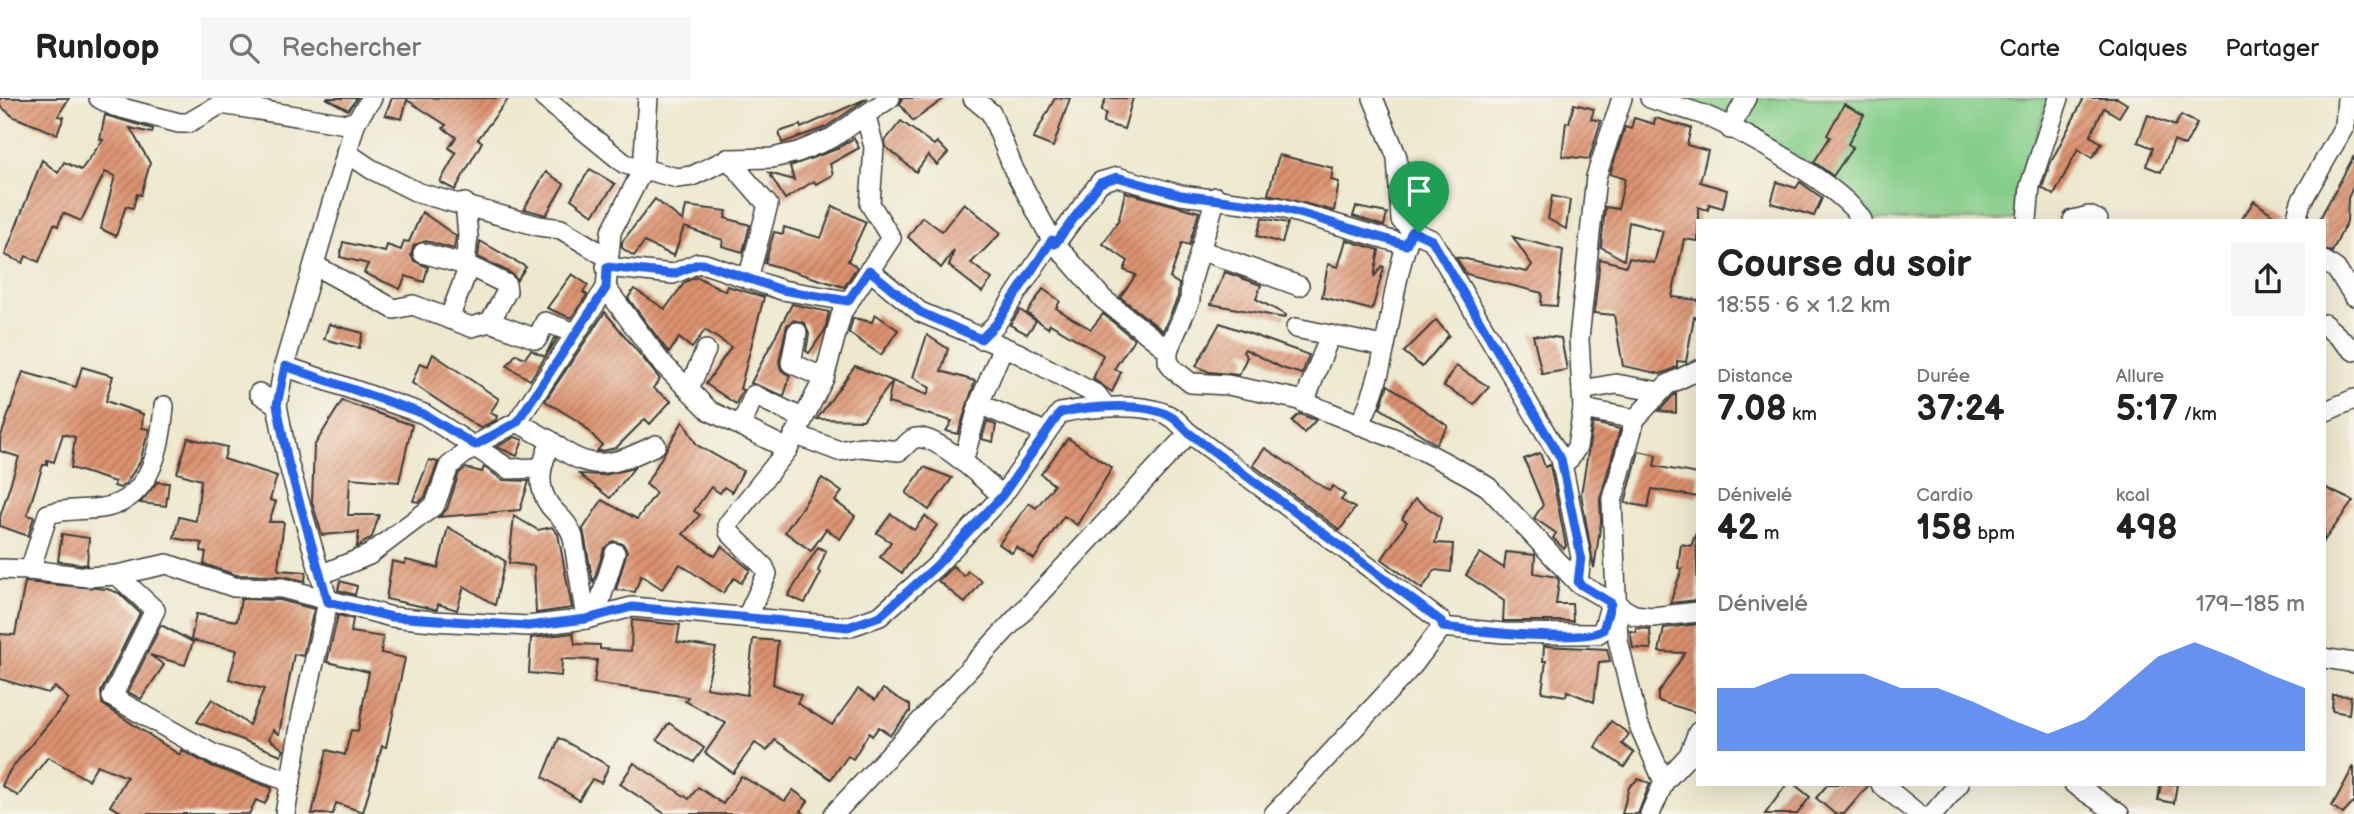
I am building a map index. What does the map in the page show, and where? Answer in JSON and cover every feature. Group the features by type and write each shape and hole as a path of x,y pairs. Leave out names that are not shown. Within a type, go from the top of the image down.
{"street":[{"path":"99,98 114,106 179,123 188,123 217,101 306,107 346,124 356,121"},
{"path":"285,814 302,715 328,602 288,462 277,405 285,366 346,152 356,121 372,98"},
{"path":"544,98 625,164 684,178 728,159 772,159 798,152 832,138 890,98"},
{"path":"320,575 369,555 435,505 449,466 475,445 517,422 606,288 611,232 643,169 648,98"},
{"path":"973,98 991,113 1014,170 1054,242 1103,299 1168,350"},
{"path":"1359,425 1376,391 1383,346 1409,238 1401,220 1397,157 1373,98"},
{"path":"1561,459 1569,458 1577,447 1583,400 1579,338 1596,177 1622,98"},
{"path":"1650,98 1703,115 1783,157 1855,207 1861,219"},
{"path":"1730,129 1746,98"},
{"path":"2027,219 2030,186 2059,98"},
{"path":"2296,219 2301,202 2345,125 2347,98"},
{"path":"747,617 767,574 727,528 795,434 824,378 839,320 848,301 891,238 870,204 874,147 866,117"},
{"path":"346,152 371,169 419,193 525,223 561,229 607,262 673,274 698,264 782,290 848,301"},
{"path":"728,159 768,205 748,279"},
{"path":"981,339 996,324 1054,242 1100,183 1107,178 1117,177 1181,195 1216,197 1282,208 1409,238 1432,240 1561,459 1581,557 1578,583"},
{"path":"1216,197 1200,250 1190,300 1168,350 1168,361 1173,369 1191,383 1228,385 1304,403 1427,453 1488,487 1578,583 1634,614 1653,617 1696,612"},
{"path":"449,318 467,265 465,204"},
{"path":"2077,219 2089,216 2096,219"},
{"path":"1200,250 1299,286"},
{"path":"423,253 467,265 507,287 490,322"},
{"path":"2326,262 2336,269 2354,296"},
{"path":"314,265 394,309 413,306 471,327 490,322 537,339 543,351 559,360"},
{"path":"869,270 920,312 1003,347 1084,387 1097,395 1106,407"},
{"path":"606,288 660,361 710,411 741,426 795,434 839,451 861,447 899,451 912,440 921,439 963,462 1002,496"},
{"path":"537,339 545,322 575,333"},
{"path":"2326,326 2354,351"},
{"path":"1296,328 1383,346"},
{"path":"797,332 791,363 824,378"},
{"path":"1304,403 1330,335"},
{"path":"963,462 979,404 1003,347"},
{"path":"689,388 706,350"},
{"path":"285,366 424,414 475,445 492,460 509,468 539,468"},
{"path":"1664,782 1636,715 1618,640 1614,604 1612,502 1635,419 1667,385 1696,371"},
{"path":"1583,400 1616,384 1660,392"},
{"path":"260,393 277,405"},
{"path":"741,426 754,395 795,434"},
{"path":"2326,411 2354,399"},
{"path":"1583,400 1635,419"},
{"path":"979,404 1045,432"},
{"path":"30,570 48,514 118,504 139,486 156,462 164,406"},
{"path":"0,569 87,577 117,575 167,564 214,583 234,587 282,589 392,617 433,621 528,626 591,617 632,607 848,627 880,616 936,566 1002,496 1060,413 1106,407 1134,407 1172,417 1189,433 1441,621 1443,627"},
{"path":"517,422 551,441 562,451 598,466 613,465 656,445"},
{"path":"834,814 1189,433"},
{"path":"551,441 539,468 545,498 569,526 591,617"},
{"path":"591,617 615,553"},
{"path":"117,575 155,610 113,697 213,754 291,782"},
{"path":"1443,627 1503,633 1597,634 1603,630 1614,604"},
{"path":"1274,814 1413,665 1443,627"},
{"path":"2326,658 2354,663"},
{"path":"1650,814 1664,782 1689,755 1696,737"},
{"path":"1883,786 1918,814"},
{"path":"1933,814 1957,786"},
{"path":"2077,786 2119,814"}],"green space":[{"path":"1680,98 1734,98 1724,115"},
{"path":"1755,98 2048,98 2021,192 2020,219 1867,219 1739,127"}],"building":[{"path":"0,98 69,98 58,116 64,117 57,134 14,117 0,106"},
{"path":"326,98 357,98 348,110"},
{"path":"392,98 509,98 478,139 482,142 455,190 440,182 456,153 449,148 456,137 443,128 446,125 407,100 402,119 385,115"},
{"path":"868,98 826,127 782,143 779,132 800,125 801,128"},
{"path":"902,98 945,98 913,121 900,104"},
{"path":"1055,98 1070,98 1053,147 1033,139"},
{"path":"1106,98 1133,98 1124,129 1103,123 1106,113 1101,111"},
{"path":"2084,98 2117,98 2127,104 2119,117 2104,108 2090,136 2102,143 2092,158 2078,149 2054,195 2042,188 2050,164"},
{"path":"1574,104 1594,109 1591,119 1601,121 1589,159 1562,156 1566,122 1569,123"},
{"path":"1844,104 1864,115 1848,144 1853,147 1833,176 1814,162 1830,137 1827,135"},
{"path":"105,115 153,129 152,133 130,128 150,163 141,195 137,194 133,208 126,206 116,236 101,229 115,176 105,172 81,221 63,213 58,226 54,224 39,262 26,256 23,263 5,255 42,160 58,173 64,162 81,170 103,140 100,139"},
{"path":"2148,115 2175,126 2181,115 2197,123 2185,146 2174,141 2161,172 2146,166 2153,148 2138,142"},
{"path":"1634,118 1654,124 1655,118 1691,128 1687,145 1708,151 1700,182 1727,190 1723,208 1709,204 1708,210 1698,207 1696,241 1684,239 1672,297 1696,300 1696,318 1686,362 1677,361 1677,367 1661,374 1623,366 1614,315 1594,313 1600,259 1626,266 1629,258 1654,263 1663,231 1629,222 1624,260 1601,247 1605,207 1618,209 1625,179 1610,174 1625,127 1631,129"},
{"path":"901,121 934,145 937,142 948,153 937,165 928,155 916,172 886,147 885,141"},
{"path":"854,138 859,148 830,164 833,175 816,184 814,181 785,199 769,173 794,180 790,166 837,149"},
{"path":"1279,155 1333,168 1331,180 1339,182 1334,211 1268,194"},
{"path":"2354,156 2354,185 2348,198 2347,221 2332,252 2326,250 2326,219 2320,219"},
{"path":"590,169 615,184 593,215 571,199"},
{"path":"546,172 564,184 546,215 524,209"},
{"path":"1777,182 1796,188 1800,182 1822,198 1814,216 1771,203"},
{"path":"1125,192 1199,212 1189,245 1182,243 1170,278 1179,284 1178,297 1163,331 1120,297 1136,275 1124,270 1128,261 1103,244 1119,219"},
{"path":"1552,196 1570,200 1566,229 1548,219"},
{"path":"655,199 683,221 686,206 727,211 725,218 750,225 743,252 722,246 723,240 684,227 674,256 644,242 634,256 622,248 622,242"},
{"path":"2254,201 2279,219 2242,219"},
{"path":"964,203 1001,233 971,263 992,279 982,292 949,266 954,250 941,268 908,237 922,217 942,231"},
{"path":"833,206 866,222 848,261 857,267 844,287 765,263 774,232 783,234 784,227 821,238"},
{"path":"1356,207 1387,213 1384,226 1353,216"},
{"path":"422,212 456,236 454,249 426,241 414,245 411,255 414,261 428,267 424,282 406,276 400,289 364,273 368,264 340,257 343,242 385,252 387,245 401,250 404,241 409,242"},
{"path":"1262,218 1288,223 1282,243 1257,236"},
{"path":"1513,237 1563,250 1557,306 1541,305 1542,293 1466,274 1456,257 1527,272 1532,265"},
{"path":"1346,240 1379,250 1374,277 1382,266 1384,267 1372,310 1322,297 1328,264 1338,267"},
{"path":"480,241 526,267 517,280 511,273 478,257"},
{"path":"1225,272 1261,285 1256,299 1286,315 1285,318 1211,304"},
{"path":"572,274 588,285 583,292 587,295 571,318 547,308"},
{"path":"697,277 725,291 727,286 764,297 740,389 743,390 736,404 706,384 731,347 705,330 692,348 679,338 669,353 628,298 634,289 665,309 685,282"},
{"path":"1043,289 1060,301 1056,308 1091,329 1103,314 1134,339 1114,369 1121,372 1112,392 1093,379 1103,355 1050,324 1048,328 1027,313"},
{"path":"792,304 829,312 825,330 809,353 806,351 809,334 805,323 794,320 787,325 779,361 781,370 790,376 784,396 751,383"},
{"path":"1020,310 1036,321 1027,334 1010,325"},
{"path":"605,312 660,379 653,388 671,401 650,424 645,419 616,448 597,451 602,445 581,423 545,401"},
{"path":"875,314 898,330 881,355 849,333 853,318 872,322"},
{"path":"1436,320 1449,335 1422,367 1404,352"},
{"path":"1220,323 1309,355 1302,374 1282,368 1245,349 1243,352 1247,357 1239,375 1209,372 1196,366"},
{"path":"329,324 363,333 359,348 324,339"},
{"path":"927,335 948,349 941,371 975,381 958,434 946,431 952,421 888,403 892,382 863,420 817,419 855,366 927,395 930,388 913,377"},
{"path":"1533,335 1561,338 1567,370 1542,374"},
{"path":"554,338 557,339 530,380 507,366 516,354 525,358 531,350 545,357"},
{"path":"433,354 499,399 490,413 497,416 496,420 480,428 412,383 420,363 428,366"},
{"path":"1456,366 1489,387 1474,404 1444,386"},
{"path":"82,367 113,376 106,401 143,414 142,428 149,429 140,462 126,483 120,488 114,486 115,482 71,468 75,437 63,434 54,462 47,460 47,465 43,465 27,515 34,517 28,536 0,526 0,517 19,457 0,451 0,439 23,372 76,387"},
{"path":"1388,385 1448,426 1436,444 1380,408"},
{"path":"1676,394 1676,413 1659,411 1674,395"},
{"path":"342,401 412,425 399,482 350,478 348,515 379,515 372,537 357,547 359,532 322,535 312,502 314,446"},
{"path":"1299,414 1316,420 1304,433 1292,421"},
{"path":"683,421 697,445 743,471 732,492 724,487 720,493 711,487 694,511 700,515 683,534 715,556 722,546 750,570 741,583 734,578 723,593 680,564 662,589 641,575 635,592 616,590 627,551 623,544 613,541 604,549 593,583 583,529 602,500 637,519 656,493 646,484"},
{"path":"987,421 996,425 993,442 982,439"},
{"path":"1593,423 1620,429 1600,499 1601,522 1594,568 1581,494"},
{"path":"515,437 523,440 517,456 497,447"},
{"path":"188,438 227,447 224,459 277,476 270,500 276,502 269,522 284,522 278,567 279,570 306,572 305,581 282,576 236,575 204,564 206,552 201,551 202,543 174,538 179,517 196,521 201,480 177,473"},
{"path":"1068,438 1112,468 1077,525 1064,516 1034,559 1016,547 1012,553 999,544 1029,503 1036,508 1054,485 1041,474"},
{"path":"1265,448 1329,491 1333,486 1345,495 1341,500 1355,508 1340,530 1253,465"},
{"path":"1639,451 1656,455 1654,466 1696,474 1696,497 1652,489 1648,507 1625,503"},
{"path":"1540,453 1545,467 1550,465 1566,546 1564,549 1553,538 1556,533 1534,518 1543,505 1524,459"},
{"path":"429,460 438,462 425,497 419,502 413,501"},
{"path":"484,467 503,480 529,481 520,510 439,517 447,509 459,473 466,468 482,472"},
{"path":"924,467 952,478 929,510 906,493"},
{"path":"634,468 610,498 579,474 604,475"},
{"path":"822,478 842,492 835,501 855,516 840,539 826,529 811,551 785,532"},
{"path":"157,482 169,483 166,506 140,503"},
{"path":"2326,488 2353,501 2326,538"},
{"path":"1415,499 1441,517 1435,543 1453,544 1451,572 1435,570 1422,589 1382,559 1407,522 1402,519"},
{"path":"891,514 914,530 925,516 937,525 902,573 880,557 891,542 877,533"},
{"path":"514,516 538,530 552,527 558,534 572,608 536,613 534,566 509,563"},
{"path":"448,527 505,561 495,605 464,586 457,610 438,604 437,609 434,609 386,599 392,561 405,564 406,560 438,568"},
{"path":"1696,533 1696,600 1670,603 1682,569 1678,568 1681,544 1691,546"},
{"path":"62,534 89,538 87,565 58,561"},
{"path":"818,547 826,551 818,571 821,573 805,603 788,596"},
{"path":"1506,552 1535,555 1534,573 1556,577 1559,581 1556,604 1572,604 1573,621 1503,621 1504,601 1466,575 1480,553 1504,568"},
{"path":"953,566 964,576 968,571 982,581 965,603 938,581"},
{"path":"340,581 357,586 355,595 338,590"},
{"path":"25,582 107,589 119,593 140,613 101,692 102,704 180,755 181,750 209,765 272,788 265,804 256,800 249,814 125,814 110,806 127,777 97,765 88,780 48,757 18,796 2,786 10,770 69,699 55,687 48,693 0,679 0,634 15,635"},
{"path":"241,599 280,600 314,609 303,656 294,654 279,734 273,730 269,739 284,750 281,755 197,722 212,699 249,725 264,689 229,679 237,650 191,640 196,614 237,621"},
{"path":"338,615 353,619 351,632 383,637 381,653 405,658 386,747 382,746 363,812 336,803 333,814 312,814 327,750 345,755 351,730 358,731 369,672 327,662"},
{"path":"632,620 680,625 677,642 716,648 706,688 747,695 753,639 778,641 773,684 801,695 797,703 832,725 858,689 875,700 883,689 910,705 910,712 890,735 879,727 872,736 869,733 853,759 848,756 831,779 775,740 767,751 755,743 733,773 705,753 726,723 685,701 688,697 594,683 597,660 562,659 561,676 529,673 531,638 573,633 575,644 600,645 600,649 631,651"},
{"path":"1696,624 1696,712 1658,701 1658,693 1685,653 1659,652 1664,628"},
{"path":"161,625 193,642 185,665 150,655 164,665 141,699 128,692"},
{"path":"1636,628 1650,629 1651,649 1633,648 1630,631 1636,632"},
{"path":"1544,646 1607,649 1610,661 1599,662 1594,702 1567,691 1566,696 1542,692 1546,661 1543,661"},
{"path":"2333,695 2351,696 2349,714 2332,711"},
{"path":"1611,721 1629,734 1622,744 1634,753 1624,767 1595,747"},
{"path":"669,723 704,748 694,762 657,740"},
{"path":"559,738 609,766 601,783 592,779 579,800 543,777"},
{"path":"634,763 689,799 698,787 723,804 741,776 785,801 793,790 808,801 801,811 805,814 665,814 620,784"},
{"path":"2354,766 2354,802 2343,814 2332,806"},
{"path":"1638,779 1650,783 1638,814 1622,814 1629,787"},
{"path":"1786,786 1796,786 1810,797 1797,814 1765,814"},
{"path":"1826,786 1868,786 1844,814 1835,814 1816,798"},
{"path":"2161,786 2177,786 2174,803 2158,800"}],"route":[{"path":"1117,177 1181,195 1216,197 1282,208 1406,245 1412,231 1419,233 1432,240 1561,459 1572,502 1581,557 1578,583 1611,603 1603,630 1597,634 1503,633 1443,627 1441,621 1189,433 1172,417 1134,407 1085,407 1060,413 1002,496 936,566 880,616 848,627 632,607 596,614 586,619 528,626 392,617 328,602 288,462 277,405 285,366 424,414 475,445 487,440 517,422 606,288 607,267 673,274 705,264 782,290 848,301 869,270 920,312 981,339 996,324 1052,240 1055,244 1100,183 1107,178 1117,177"}]}
